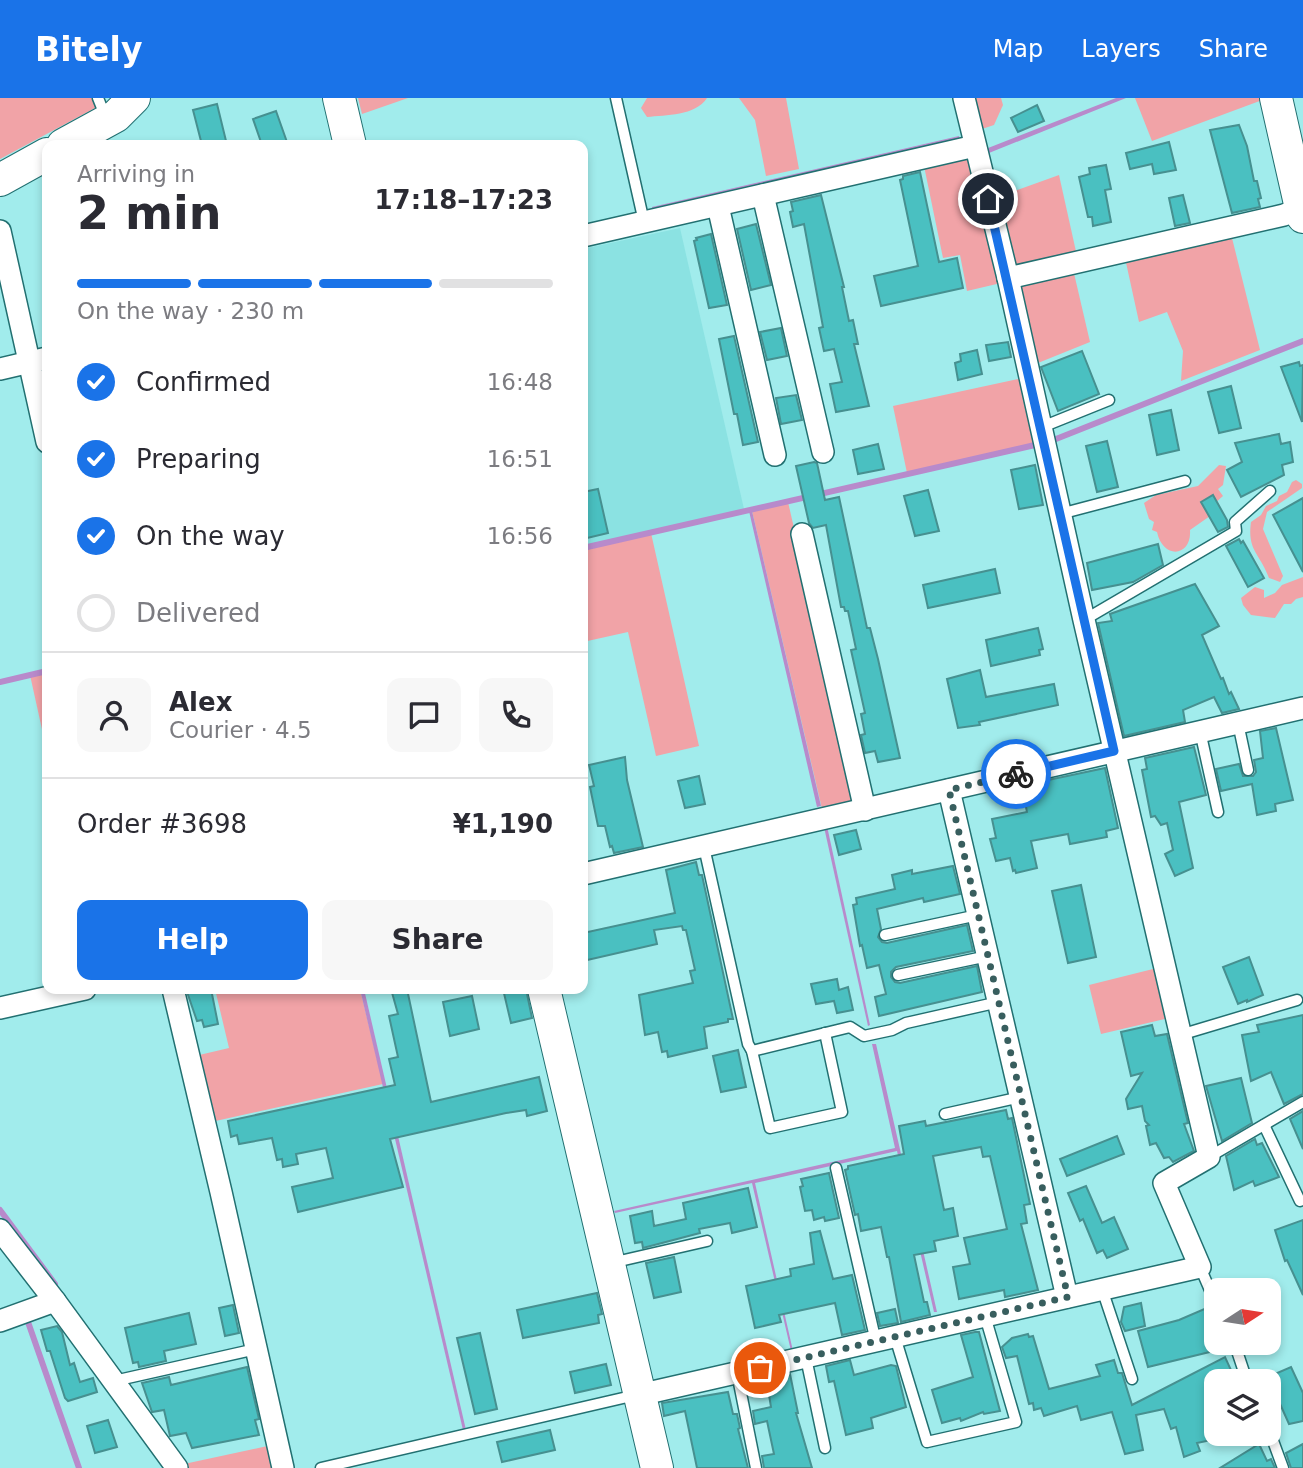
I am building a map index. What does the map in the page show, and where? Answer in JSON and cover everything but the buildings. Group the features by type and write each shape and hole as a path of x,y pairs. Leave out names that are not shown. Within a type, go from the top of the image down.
{"street":[{"path":"69,140 103,109 116,117 134,98"},
{"path":"339,98 349,140"},
{"path":"639,1395 1200,1267 1164,1184 1209,1157 964,98"},
{"path":"1007,278 1302,211 1276,98"},
{"path":"588,235 975,146"},
{"path":"0,180 42,157"},
{"path":"763,195 823,452"},
{"path":"718,206 775,455"},
{"path":"0,231 38,361 42,397"},
{"path":"0,369 38,361"},
{"path":"802,534 865,810"},
{"path":"588,873 1303,708"},
{"path":"949,790 1068,1297"},
{"path":"0,1008 63,994"},
{"path":"174,994 283,1468"},
{"path":"545,994 656,1468"},
{"path":"0,1230 177,1468"},
{"path":"0,1321 55,1301"}],"lane":[{"path":"616,98 644,222"},
{"path":"1042,427 1109,400"},
{"path":"1060,514 1185,481"},
{"path":"1084,620 1236,531 1236,522 1270,491"},
{"path":"1238,723 1248,770"},
{"path":"1200,732 1219,812"},
{"path":"704,847 748,1044 770,1128 842,1112 825,1033"},
{"path":"885,935 978,915"},
{"path":"898,975 988,956"},
{"path":"1180,1035 1297,1000"},
{"path":"752,1051 850,1027 864,1036 892,1030 906,1023 999,1002"},
{"path":"945,1114 1021,1097"},
{"path":"1209,1157 1303,1102"},
{"path":"1264,1125 1300,1201"},
{"path":"836,1168 886,1340 927,1442 1016,1422 985,1315"},
{"path":"608,1264 707,1241"},
{"path":"1200,1267 1205,1278"},
{"path":"1101,1289 1132,1379"},
{"path":"114,1381 256,1349"},
{"path":"806,1358 825,1448"},
{"path":"737,1373 756,1468"},
{"path":"321,1468 639,1395"},
{"path":"1275,1446 1283,1468"}],"shaded area":[{"path":"0,98 93,98 97,107 0,159"},
{"path":"358,98 408,98 362,114"},
{"path":"647,98 707,98 702,104 688,111 647,117 641,108"},
{"path":"739,98 786,98 799,169 766,176 755,120"},
{"path":"973,98 1001,98 1003,105 994,125 979,130"},
{"path":"1116,98 1126,98 984,155 983,150"},
{"path":"1135,98 1264,98 1265,99 1152,141"},
{"path":"959,136 960,139 652,210 652,207"},
{"path":"965,157 969,159 1001,283 967,291 960,255 943,258 924,166"},
{"path":"1059,175 1077,256 1017,269 995,198"},
{"path":"680,228 744,509 588,545 588,248"},
{"path":"1231,234 1260,350 1181,381 1183,351 1167,312 1139,322 1125,258"},
{"path":"1073,269 1090,342 1033,365 1019,282"},
{"path":"1023,378 1039,443 907,473 893,406"},
{"path":"1219,465 1226,466 1223,485 1218,489 1223,496 1215,503 1210,516 1190,530 1187,546 1176,552 1171,551 1160,541 1157,532 1152,530 1154,522 1149,519 1144,503 1156,495 1198,486"},
{"path":"1296,480 1302,484 1302,488 1267,512 1263,529 1283,576 1280,582 1269,578 1255,551 1250,532 1251,522 1261,515 1266,506 1287,492"},
{"path":"788,502 858,805 823,813 752,511"},
{"path":"749,511 752,511 821,806 817,807"},
{"path":"651,533 699,746 656,756 628,632 588,641 588,548"},
{"path":"1303,577 1303,597 1291,604 1284,604 1275,618 1251,615 1243,605 1241,598 1255,587 1264,590 1264,598 1275,593 1282,585"},
{"path":"42,672 42,729 30,675"},
{"path":"827,826 870,1025 868,1026 824,827"},
{"path":"1157,968 1169,1018 1101,1034 1089,985"},
{"path":"216,994 361,994 383,1084 211,1122 195,1056 229,1048"},
{"path":"361,994 365,994 466,1430 463,1430"},
{"path":"872,1044 876,1044 937,1312 934,1312 897,1151 755,1183 791,1351 752,1183 615,1213 614,1211 895,1148"},
{"path":"272,1445 277,1468 186,1468 184,1464"}],"waterway":[{"path":"1056,439 1303,341"},
{"path":"588,547 1035,445"},
{"path":"0,682 42,672"},
{"path":"0,1210 55,1284"},
{"path":"28,1322 79,1468"}],"way so far":[{"path":"760,1368 1068,1297 949,790 1016,774"}],"route":[{"path":"988,199 1114,751 1016,774"}]}
